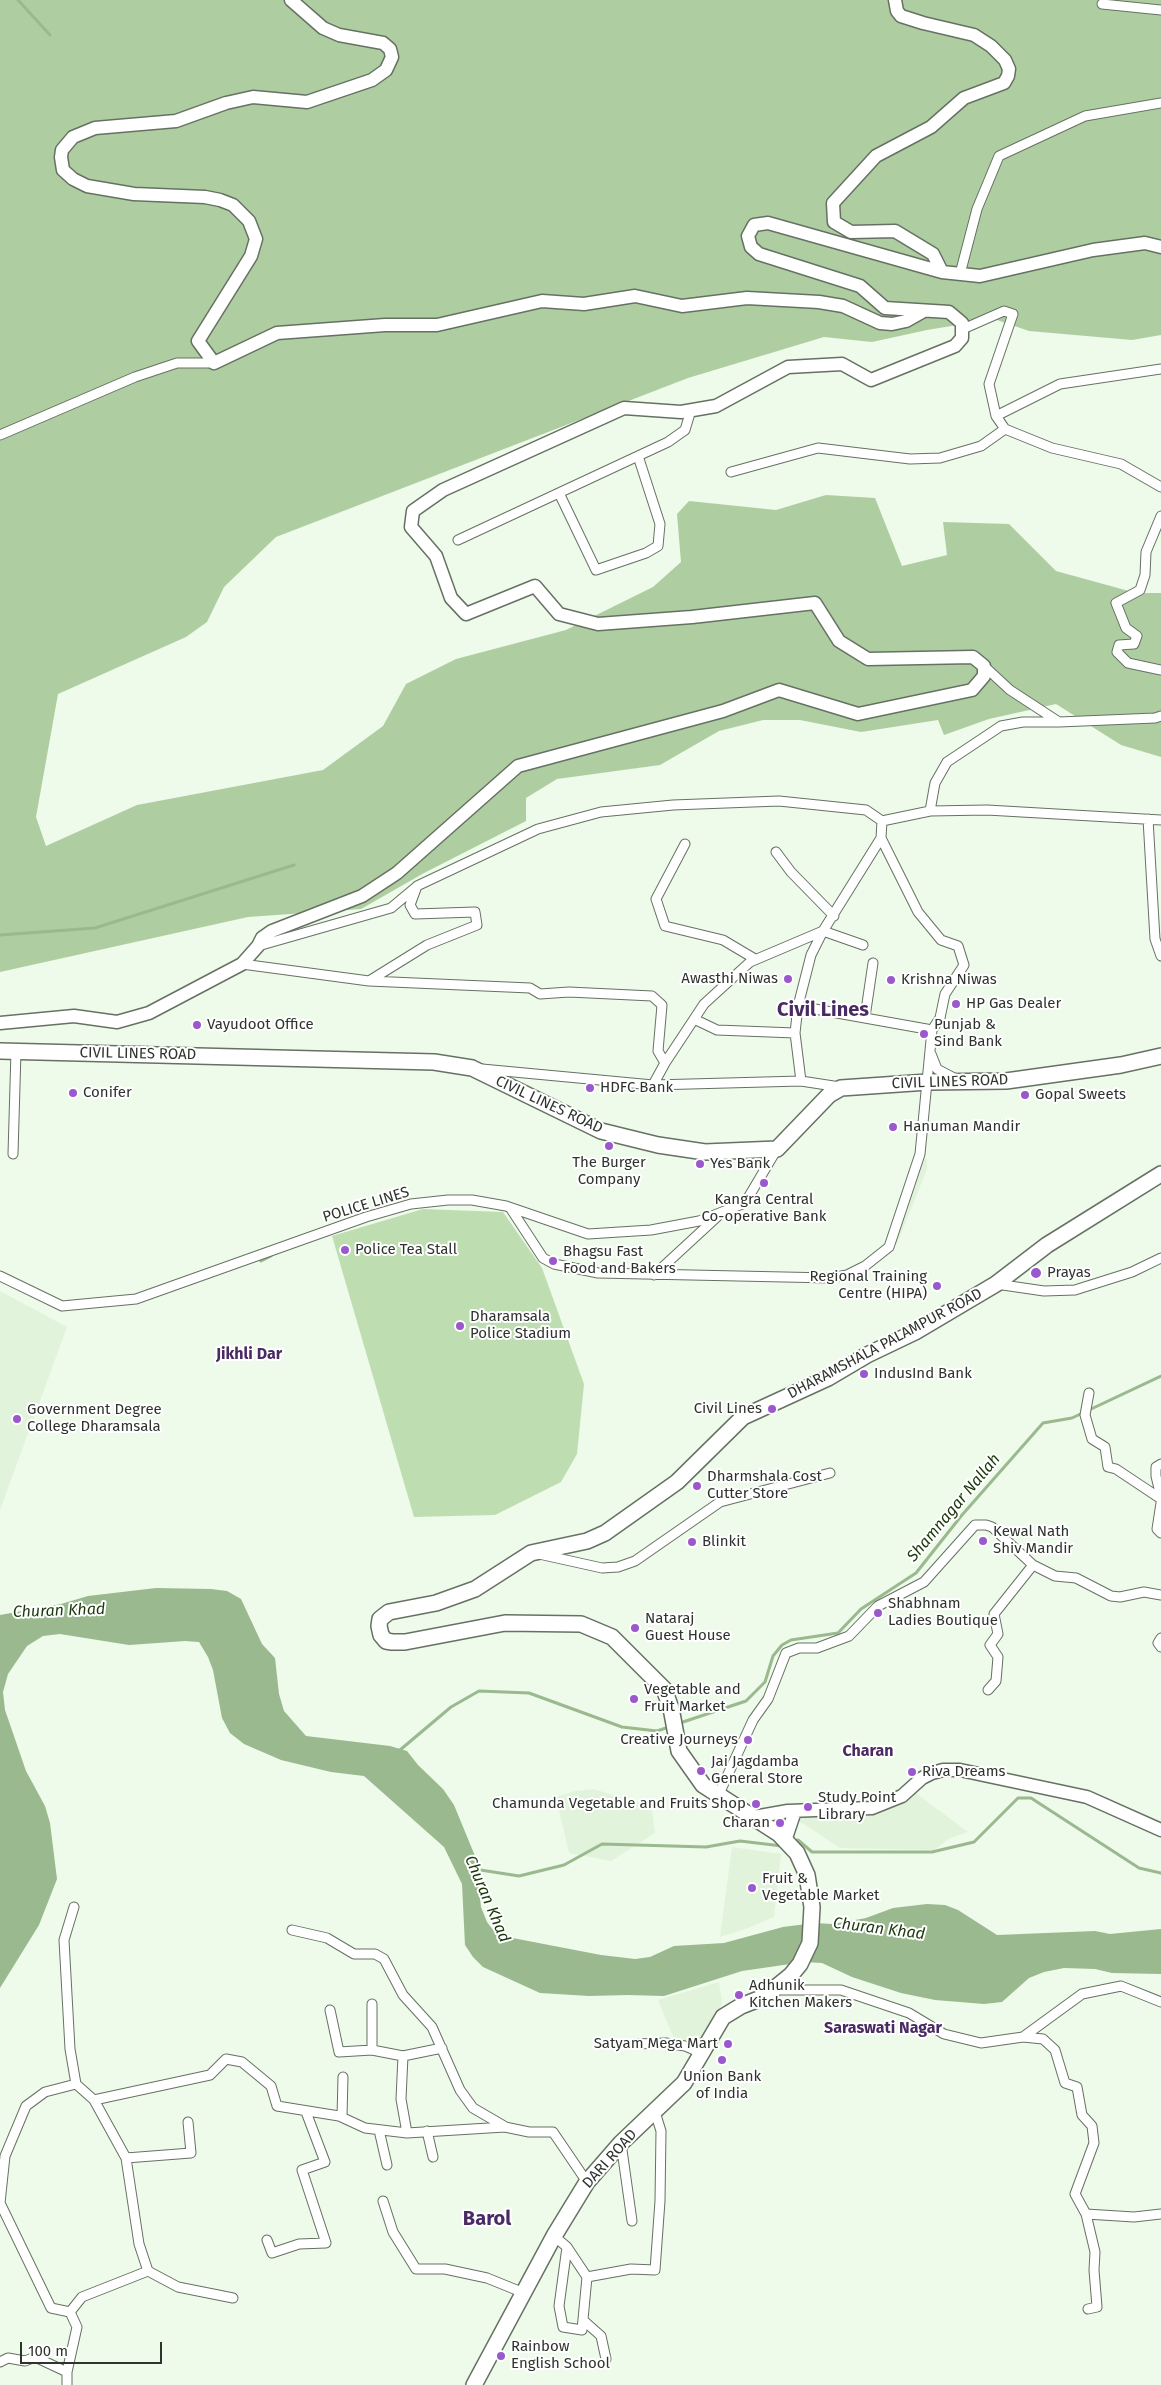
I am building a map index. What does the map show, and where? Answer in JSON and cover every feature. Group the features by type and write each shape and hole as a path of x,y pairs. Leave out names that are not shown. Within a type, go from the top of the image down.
{"main road":[{"name":"CIVIL LINES ROAD","path":"0,1051 434,1062 472,1068 601,1131 658,1145 705,1152 777,1149"},
{"name":"CIVIL LINES ROAD","path":"841,1088 928,1082 1006,1080 1059,1075 1121,1065 1161,1056"},
{"path":"777,1149 829,1095 841,1088"},
{"name":"DHARAMSHALA PALAMPUR ROAD","path":"791,1975 800,1964 810,1943 812,1907 807,1874 797,1853 784,1840 754,1817 703,1785 680,1752 668,1696 659,1683 612,1637 589,1626 505,1623 406,1642 386,1642 381,1635 379,1622 385,1614 436,1603 475,1589 531,1552 587,1541 605,1532 677,1482 743,1417 828,1378 867,1355 915,1332 996,1284 1048,1244 1161,1174"},
{"name":"DARI ROAD","path":"474,2385 554,2236 586,2182 621,2143 684,2083 716,2025 729,2012 764,1997 791,1975"}],"street":[{"path":"214,363 198,341 251,256 256,239 249,221 233,205 220,200 205,197 134,194 87,186 73,179 64,170 61,157 62,150 72,137 96,128 176,121 226,102 253,97 307,102 372,80 386,70 392,57 390,49 384,43 339,35 323,28 291,0"},
{"path":"895,0 896,11 901,16 974,35 991,46 1004,60 1009,69 1004,83 964,98 931,127 876,156 833,203 834,222 851,232 895,231 933,254 942,272"},
{"path":"1155,0 1160,12"},
{"path":"1102,4 1160,12"},
{"path":"960,274 977,209 999,156 1085,116 1161,103"},
{"path":"1059,722 1010,690 973,657 868,659 839,641 815,603 692,617 598,624 559,614 535,586 466,614 451,598 436,556 411,527 413,511 443,490 624,408 681,412 716,406 788,367 842,364 872,380 955,346 962,338 963,329 959,319 949,312 923,312 885,308 878,305 864,289 855,284 764,257 752,247 749,232 754,225 768,223 942,272 980,276 1093,250 1145,243 1161,247"},
{"path":"0,435 135,377 177,362 214,363 277,333 385,325 437,326 542,301 584,304 635,296 682,306 747,298 819,302 843,306 880,323 892,324 906,321 923,312"},
{"path":"963,329 1004,312 1013,314 989,384 996,416 1005,429 1052,448 1122,464 1161,487"},
{"path":"996,416 1060,384 1161,369"},
{"path":"458,540 668,442 685,430 691,410"},
{"path":"731,472 818,448 910,459 940,458 981,446 1005,429"},
{"path":"559,493 596,570 646,553 658,546 660,524 638,456"},
{"path":"1161,516 1146,552 1145,575 1140,590 1116,603 1126,628 1137,636 1134,644 1119,645 1117,652 1128,663 1161,670"},
{"path":"0,1023 74,1016 117,1022 149,1013 242,964 258,946 262,938 272,931 362,896 397,873 518,766 723,711 779,690 858,714 972,690 984,676 984,666"},
{"path":"930,812 935,783 947,762 1000,726 1023,722 1155,718 1161,716"},
{"path":"258,946 391,908 417,886 538,828 601,812 673,805 779,801 866,810 882,821 930,812 987,810 1161,820"},
{"path":"1148,819 1155,939 1161,956"},
{"path":"801,1081 795,1033 798,1006 811,956 823,931 881,838 882,821"},
{"path":"511,1209 543,1258 554,1264 598,1273 831,1278 848,1275 865,1266 889,1247 920,1154 932,1030 940,1018 945,994 964,965 958,946 941,940 918,912 881,838"},
{"path":"685,844 656,900 665,926 723,940 755,960"},
{"path":"776,852 791,872 834,916"},
{"path":"369,981 427,945 477,926 474,912 416,914 410,905 417,886"},
{"path":"653,1085 665,1062 704,1004 750,962 823,931 863,945"},
{"path":"865,1017 873,963"},
{"path":"242,964 369,981 530,988 540,994 569,992 652,996 662,1005 658,1051 665,1062"},
{"path":"798,1006 932,1030"},
{"path":"694,1019 717,1030 795,1033"},
{"path":"13,1154 16,1051"},
{"path":"930,1052 937,1068 960,1081"},
{"path":"472,1068 653,1085 801,1081 841,1088"},
{"name":"POLICE LINES","path":"0,1276 62,1306 136,1299 366,1216 411,1204 472,1200 511,1209 588,1234 598,1235 699,1221 745,1203 777,1149"},
{"path":"654,1275 721,1212"},
{"path":"996,1284 1044,1291 1076,1290 1132,1272 1161,1258"},
{"path":"1089,1393 1085,1415 1092,1439 1105,1447 1108,1467 1116,1469 1161,1498"},
{"path":"1161,1464 1156,1467 1156,1476 1161,1498"},
{"path":"531,1552 602,1568 618,1567 635,1561 720,1502 830,1473"},
{"path":"1161,1503 1157,1529 1161,1533"},
{"path":"718,1796 753,1720 768,1700 786,1654 799,1648 817,1648 849,1636 878,1606 924,1582 975,1525 986,1524 992,1527 1032,1564 1055,1576 1082,1580 1111,1596 1120,1597 1144,1592 1161,1595"},
{"path":"988,1690 996,1681 998,1657 990,1645 998,1634 994,1614 1032,1564"},
{"path":"1161,1638 1158,1643 1161,1647"},
{"path":"754,1817 795,1811 872,1808 902,1796 922,1778 943,1770 960,1770 1087,1797 1161,1830"},
{"path":"784,1840 795,1811"},
{"path":"74,1906 64,1940 70,2049 76,2084 94,2100 126,2158 139,2244 148,2271 178,2287 233,2298"},
{"path":"292,1930 327,1938 354,1954 375,1954 384,1959 404,1995 432,2027 460,2090 473,2108 506,2127"},
{"path":"1023,2037 1082,1994 1122,1986 1161,2002"},
{"path":"774,1990 841,1990 909,2014 944,2034 981,2043 1023,2037 1043,2039 1055,2050 1065,2083 1077,2087 1082,2116 1092,2126 1094,2143 1075,2194 1086,2214 1095,2252 1094,2270 1097,2306 1088,2309"},
{"path":"372,2004 372,2050"},
{"path":"330,2010 339,2052 372,2050 403,2056 442,2048"},
{"path":"635,2044 666,2043 685,2046 701,2053"},
{"path":"403,2056 401,2099 407,2133"},
{"path":"94,2100 210,2075 226,2059 242,2062 271,2086 277,2106 342,2118 365,2128 407,2133 506,2127 529,2132 553,2132 586,2182"},
{"path":"342,2118 343,2078"},
{"path":"70,2312 51,2308 0,2203 5,2156 26,2106 45,2092 76,2084"},
{"path":"267,2240 272,2253 299,2244 326,2244 302,2170 326,2162 306,2112"},
{"path":"587,2277 631,2269 655,2270 660,2202 661,2131 655,2112"},
{"path":"126,2158 191,2153 188,2122"},
{"path":"379,2130 387,2165"},
{"path":"427,2132 433,2157"},
{"path":"621,2143 632,2221"},
{"path":"383,2201 393,2232 416,2269 445,2270 487,2278 524,2293"},
{"path":"1086,2214 1134,2217 1161,2214"},
{"path":"554,2236 567,2247 587,2277 582,2330 563,2327 559,2306 567,2247"},
{"path":"70,2312 82,2297 148,2271"},
{"path":"67,2385 67,2372 77,2327 70,2312"},
{"path":"583,2320 601,2336 606,2359"},
{"path":"0,2362 8,2358 25,2361 34,2357 67,2372"}],"shaded area":[{"path":"0,0 1161,0 1161,335 1132,340 1029,331 994,319 927,330 872,342 824,337 688,378 276,537 224,587 207,622 186,637 58,694 36,817 46,846 137,805 323,770 383,726 406,684 456,659 566,630 653,587 681,562 677,514 689,501 776,510 826,495 875,498 902,566 947,555 943,522 1009,524 1056,571 1136,593 1161,593 1161,757 1121,745 1056,704 989,719 944,735 938,720 861,732 800,720 763,720 719,731 660,765 557,779 526,798 526,821 424,873 361,909 248,917 0,972"},
{"path":"922,1159 927,1159 927,1169 897,1244 892,1243"},
{"name":"Dharamsala Police Stadium","path":"423,1209 503,1212 542,1268 584,1384 577,1454 561,1482 495,1515 414,1517 332,1236"},
{"name":"Government Degree College Dharamsala","path":"0,1291 67,1327 0,1510"},
{"path":"594,1789 634,1802 651,1803 655,1833 611,1861 569,1853 556,1797 575,1791"},
{"path":"913,1791 968,1832 950,1838 934,1850 840,1848 790,1815 865,1814 898,1806"},
{"name":"Fruit & Vegetable Market","path":"732,1847 781,1854 774,1917 720,1937"},
{"path":"719,1982 722,2002 706,2050 677,2046 658,2000"}],"water":[{"name":"Churan Khad","path":"156,1588 227,1591 241,1599 262,1644 275,1658 279,1694 284,1711 306,1736 390,1746 407,1751 418,1765 443,1789 454,1805 475,1856 481,1907 487,1922 497,1935 601,1955 635,1959 650,1957 674,1946 724,1943 783,1927 814,1923 833,1924 866,1918 893,1908 927,1904 945,1905 958,1910 997,1935 1095,1931 1110,1934 1161,1929 1161,1974 1112,1973 1095,1969 1064,1968 1044,1972 1029,1978 1002,2002 984,2004 935,2000 901,1993 852,1977 822,1963 804,1962 742,1971 664,1996 589,1996 540,1993 483,1967 473,1957 465,1945 462,1884 444,1847 364,1776 331,1772 281,1760 244,1744 230,1733 222,1718 213,1670 199,1642 185,1641 129,1645 60,1634 43,1636 27,1646 8,1674 3,1692 5,1710 26,1771 45,1806 50,1823 57,1879 39,1925 0,1988 0,1615 61,1604 88,1596"}],"waterway":[{"path":"18,0 50,35"},
{"path":"0,935 95,928 294,865"},
{"path":"261,1261 271,1256"},
{"name":"Shamnagar Nallah","path":"677,1724 746,1701 765,1682 773,1656 782,1645 791,1640 838,1633 861,1609 916,1573 962,1515 1043,1423 1072,1418 1161,1376"},
{"name":"Shamnagar Nallah","path":"400,1750 451,1707 479,1691 529,1693 622,1727 657,1731 669,1727"},
{"path":"793,1842 798,1840 812,1852 932,1852 974,1842 1018,1798 1031,1798 1139,1868 1161,1873"},
{"name":"Churan Khad","path":"474,1869 519,1876 564,1865 602,1844 706,1847 740,1841 782,1846"}],"place":[{"name":"Awasthi Niwas","path":"788,979"},
{"name":"Krishna Niwas","path":"891,980"},
{"name":"HP Gas Dealer","path":"956,1004"},
{"name":"Vayudoot Office","path":"197,1025"},
{"name":"Punjab & Sind Bank","path":"924,1034"},
{"name":"HDFC Bank","path":"590,1088"},
{"name":"Conifer","path":"73,1093"},
{"name":"Gopal Sweets","path":"1025,1095"},
{"name":"Hanuman Mandir","path":"893,1127"},
{"name":"The Burger Company","path":"609,1146"},
{"name":"Yes Bank","path":"700,1164"},
{"name":"Kangra Central Co-operative Bank","path":"764,1183"},
{"name":"Police Tea Stall","path":"345,1250"},
{"name":"Bhagsu Fast Food and Bakers","path":"553,1261"},
{"name":"Prayas","path":"1036,1273"},
{"name":"Regional Training Centre (HIPA)","path":"937,1286"},
{"name":"Dharamsala Police Stadium","path":"460,1326"},
{"name":"IndusInd Bank","path":"864,1374"},
{"name":"Civil Lines","path":"772,1409"},
{"name":"Government Degree College Dharamsala","path":"17,1419"},
{"name":"Dharmshala Cost Cutter Store","path":"697,1486"},
{"name":"Kewal Nath Shiv Mandir","path":"983,1541"},
{"name":"Blinkit","path":"692,1542"},
{"name":"Shabhnam Ladies Boutique","path":"878,1613"},
{"name":"Nataraj Guest House","path":"635,1628"},
{"name":"Vegetable and Fruit Market","path":"634,1699"},
{"name":"Creative Journeys","path":"748,1740"},
{"name":"Jai Jagdamba General Store","path":"701,1771"},
{"name":"Riva Dreams","path":"912,1772"},
{"name":"Chamunda Vegetable and Fruits Shop","path":"756,1804"},
{"name":"Study Point Library","path":"808,1807"},
{"name":"Charan","path":"780,1823"},
{"name":"Fruit & Vegetable Market","path":"752,1888"},
{"name":"Adhunik Kitchen Makers","path":"739,1995"},
{"name":"Satyam Mega Mart","path":"728,2044"},
{"name":"Union Bank of India","path":"722,2060"},
{"name":"Rainbow English School","path":"501,2356"}],"district":[{"name":"Civil Lines","path":"823,1010"},
{"name":"Jikhli Dar","path":"249,1355"},
{"name":"Charan","path":"868,1752"},
{"name":"Saraswati Nagar","path":"883,2029"},
{"name":"Barol","path":"487,2219"}]}
